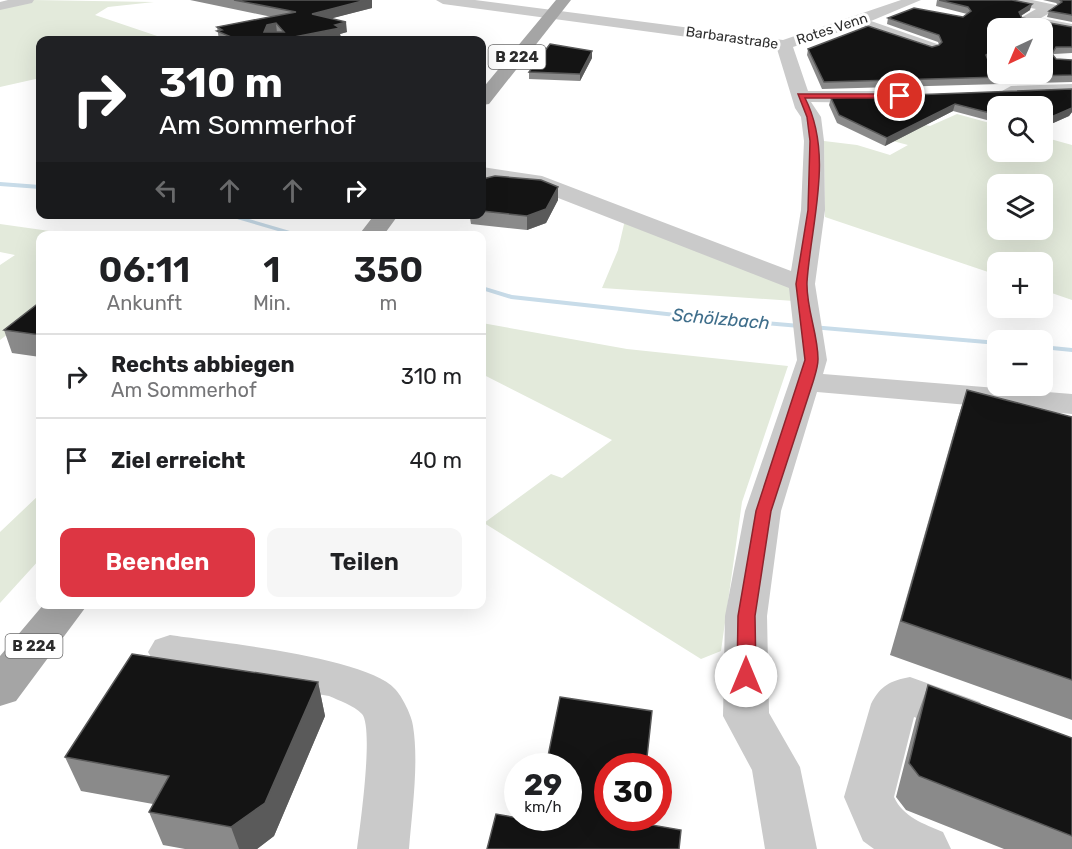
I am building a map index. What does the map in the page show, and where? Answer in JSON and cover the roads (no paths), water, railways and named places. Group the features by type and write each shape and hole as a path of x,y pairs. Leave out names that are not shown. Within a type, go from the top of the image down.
{"main road":[{"name":"B 224","path":"486,95 564,0"},
{"path":"374,231 383,219"},
{"name":"B 224","path":"0,688 64,609"}],"street":[{"path":"0,6 27,0"},
{"name":"Barbarastraße","path":"443,0 784,45 800,96 811,117 814,141 813,210 802,294 808,364 763,511 746,616 746,717 776,767 791,849"},
{"path":"1011,0 1051,8"},
{"path":"1066,1 1026,19 1069,28"},
{"path":"907,2 930,11"},
{"name":"Rotes Venn","path":"784,45 907,2"},
{"path":"857,21 931,47"},
{"path":"1053,83 1070,89"},
{"path":"991,92 1070,89"},
{"path":"800,96 900,96"},
{"path":"486,175 534,181 802,294"},
{"path":"808,364 1072,404"},
{"path":"170,652 333,679 362,690 379,702 390,724 389,784 383,849"},
{"path":"925,849 905,842 881,824 869,797 894,704 898,698 910,696 1005,731"}],"waterway":[{"name":"Schölzbach","path":"0,184 36,187"},
{"name":"Schölzbach","path":"241,219 286,231"},
{"name":"Schölzbach","path":"486,289 511,297 694,317 987,342"},
{"name":"Schölzbach","path":"1053,348 1072,350"}]}
